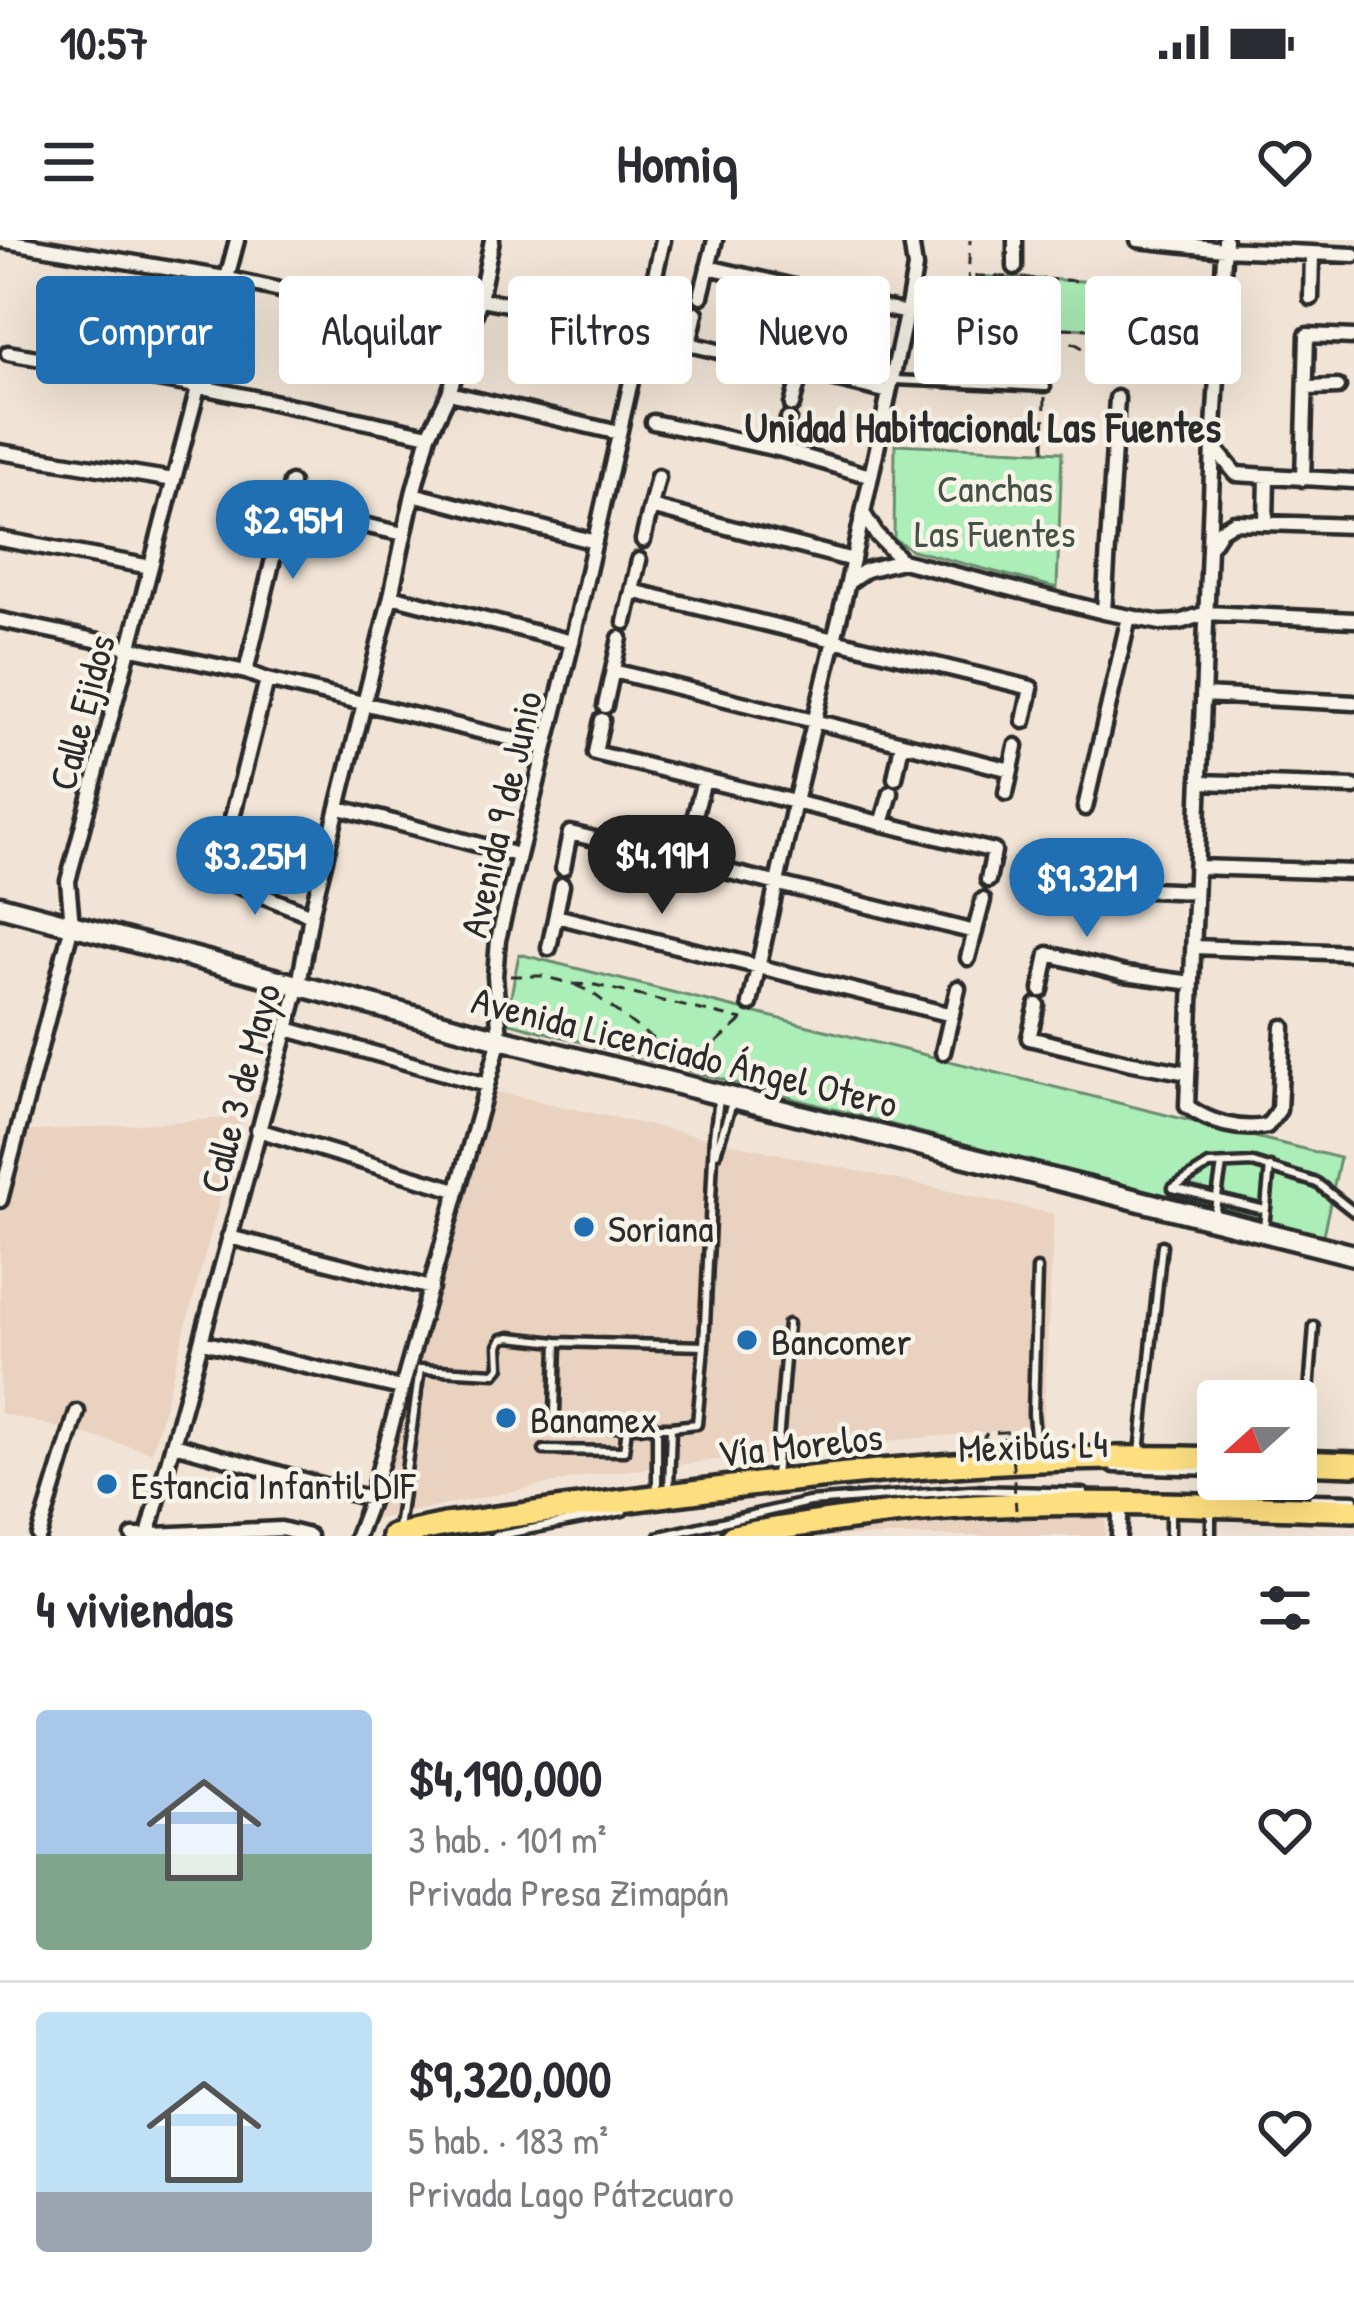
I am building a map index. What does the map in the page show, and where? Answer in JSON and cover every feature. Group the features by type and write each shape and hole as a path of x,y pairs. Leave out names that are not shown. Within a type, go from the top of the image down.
{"main road":[{"name":"Avenida Licenciado Ángel Otero","path":"0,906 500,1039 1354,1255"},
{"name":"Vía Morelos","path":"395,1536 774,1480 1037,1461 1197,1458"},
{"path":"1317,1466 1354,1468"},
{"name":"Vía Morelos","path":"733,1536 848,1516 962,1507 1121,1502 1354,1510"}],"street":[{"path":"0,240 213,276"},
{"name":"Calle Ejidos","path":"226,276 237,240"},
{"name":"Calle 3 de Mayo","path":"484,277 491,240"},
{"name":"Avenida 9 de Junio","path":"655,276 663,240"},
{"path":"701,296 715,240"},
{"path":"750,1004 907,307 915,268 911,240"},
{"path":"1015,240 1015,267"},
{"path":"1138,240 1354,255"},
{"path":"1222,276 1224,244"},
{"path":"1311,298 1312,254"},
{"path":"708,267 907,307"},
{"path":"696,314 689,344 716,351"},
{"path":"1304,479 1307,335 1354,337"},
{"path":"8,353 197,386 429,435"},
{"name":"Calle 3 de Mayo","path":"148,1535 299,985 311,915 413,494 429,435 452,384"},
{"name":"Avenida 9 de Junio","path":"357,1536 500,1039 495,976 498,940 631,384"},
{"path":"782,450 798,384"},
{"path":"878,384 890,386"},
{"path":"1216,384 1187,1106 1202,1117 1231,1126 1267,1126 1279,1111 1283,1027"},
{"name":"Calle Ejidos","path":"0,1200 72,925 68,881 197,386"},
{"path":"1306,388 1338,387"},
{"path":"449,393 620,433"},
{"path":"1104,612 1117,398"},
{"path":"653,422 782,450 870,476"},
{"path":"1213,446 1236,474 1354,481"},
{"path":"0,452 174,480"},
{"path":"644,540 658,477"},
{"path":"1266,522 1267,477"},
{"path":"246,672 291,482"},
{"path":"413,494 595,542"},
{"path":"651,507 853,560"},
{"path":"286,508 404,534"},
{"path":"862,512 876,535 902,561"},
{"path":"1209,550 1221,530 1234,523 1354,526"},
{"path":"0,538 151,567"},
{"path":"625,622 639,560"},
{"path":"848,582 866,570 902,561 1161,623 1206,613 1354,620"},
{"path":"632,591 1031,688 1024,721"},
{"path":"391,596 572,642"},
{"path":"1085,808 1129,617"},
{"path":"0,620 246,672 545,747"},
{"path":"620,638 595,753 994,851 988,880"},
{"path":"613,670 1011,770"},
{"path":"267,680 217,877 311,915"},
{"path":"1203,695 1354,703"},
{"path":"896,778 902,744"},
{"path":"1006,793 1016,746"},
{"path":"685,861 704,780"},
{"path":"1200,782 1354,787"},
{"path":"882,824 891,793"},
{"path":"340,808 518,855"},
{"path":"563,868 570,833 975,932"},
{"path":"1030,866 1128,889 1196,892"},
{"path":"1196,867 1354,872"},
{"path":"549,949 562,885"},
{"path":"968,958 983,900"},
{"path":"556,916 952,1016"},
{"path":"1194,947 1354,953"},
{"path":"1189,1072 1029,1038 1048,954 1125,974 1192,983"},
{"path":"944,1052 958,988"},
{"path":"287,1029 487,1085"},
{"path":"258,1130 457,1190"},
{"path":"229,1237 431,1288"},
{"path":"202,1342 401,1388"},
{"path":"39,1536 77,1412"},
{"path":"175,1444 371,1499"},
{"path":"1119,1536 1121,1502"},
{"path":"133,1536 281,1529 309,1536"}],"lane":[{"path":"890,386 939,384"},
{"path":"984,384 1046,387"},
{"path":"557,1342 557,1423 564,1427 697,1424 714,1136 726,1096"},
{"path":"715,1156 723,1138 726,1096"},
{"path":"1264,1210 1173,1187 1209,1166 1253,1162 1317,1183 1354,1211"},
{"path":"1213,1219 1222,1165"},
{"path":"1264,1232 1270,1168"},
{"path":"1140,1456 1162,1245"},
{"path":"1037,1269 1033,1414 1037,1461"},
{"path":"774,1480 788,1324"},
{"path":"1308,1380 1314,1326"},
{"path":"395,1536 420,1369 495,1372 500,1367 499,1346 510,1336 704,1346"},
{"path":"544,1450 624,1451 627,1427"},
{"path":"658,1427 663,1495"},
{"path":"663,1495 671,1427"},
{"name":"Mexibús L4","path":"1110,1468 1197,1470"},
{"name":"Mexibús L4","path":"494,1536 667,1502 781,1488 1015,1472"},
{"name":"Mexibús L4","path":"660,1536 809,1502 970,1490 1197,1495"},
{"path":"1317,1498 1354,1499"},
{"path":"1170,1504 1170,1536"},
{"path":"1211,1505 1211,1536"}],"path":[{"path":"968,276 970,240"},
{"path":"907,307 914,306"},
{"path":"1116,384 1117,398"},
{"path":"495,976 542,976 573,984 692,1063"},
{"path":"573,984 743,1019 672,1082"},
{"path":"1016,1510 1011,1438 984,1437 1035,1430"}],"shaded area":[{"path":"488,1090 1054,1214 1043,1430 856,1444 598,1474 367,1521"},
{"path":"242,1117 152,1452 0,1413 0,1217 21,1132"},
{"path":"1106,1512 1105,1536 780,1536 800,1532"}],"green space":[{"path":"1061,280 1085,281 1085,329 1061,328"},
{"name":"Canchas Las Fuentes","path":"895,444 1062,452 1057,588 912,550 894,539"},
{"path":"519,954 1340,1158 1322,1239 506,1022"}],"place":[{"name":"Soriana","path":"584,1227"},
{"name":"Bancomer","path":"747,1340"},
{"name":"Banamex","path":"506,1418"},
{"name":"Estancia Infantil DIF","path":"107,1484"}],"district":[{"name":"Unidad Habitacional Las Fuentes","path":"983,426"}]}
